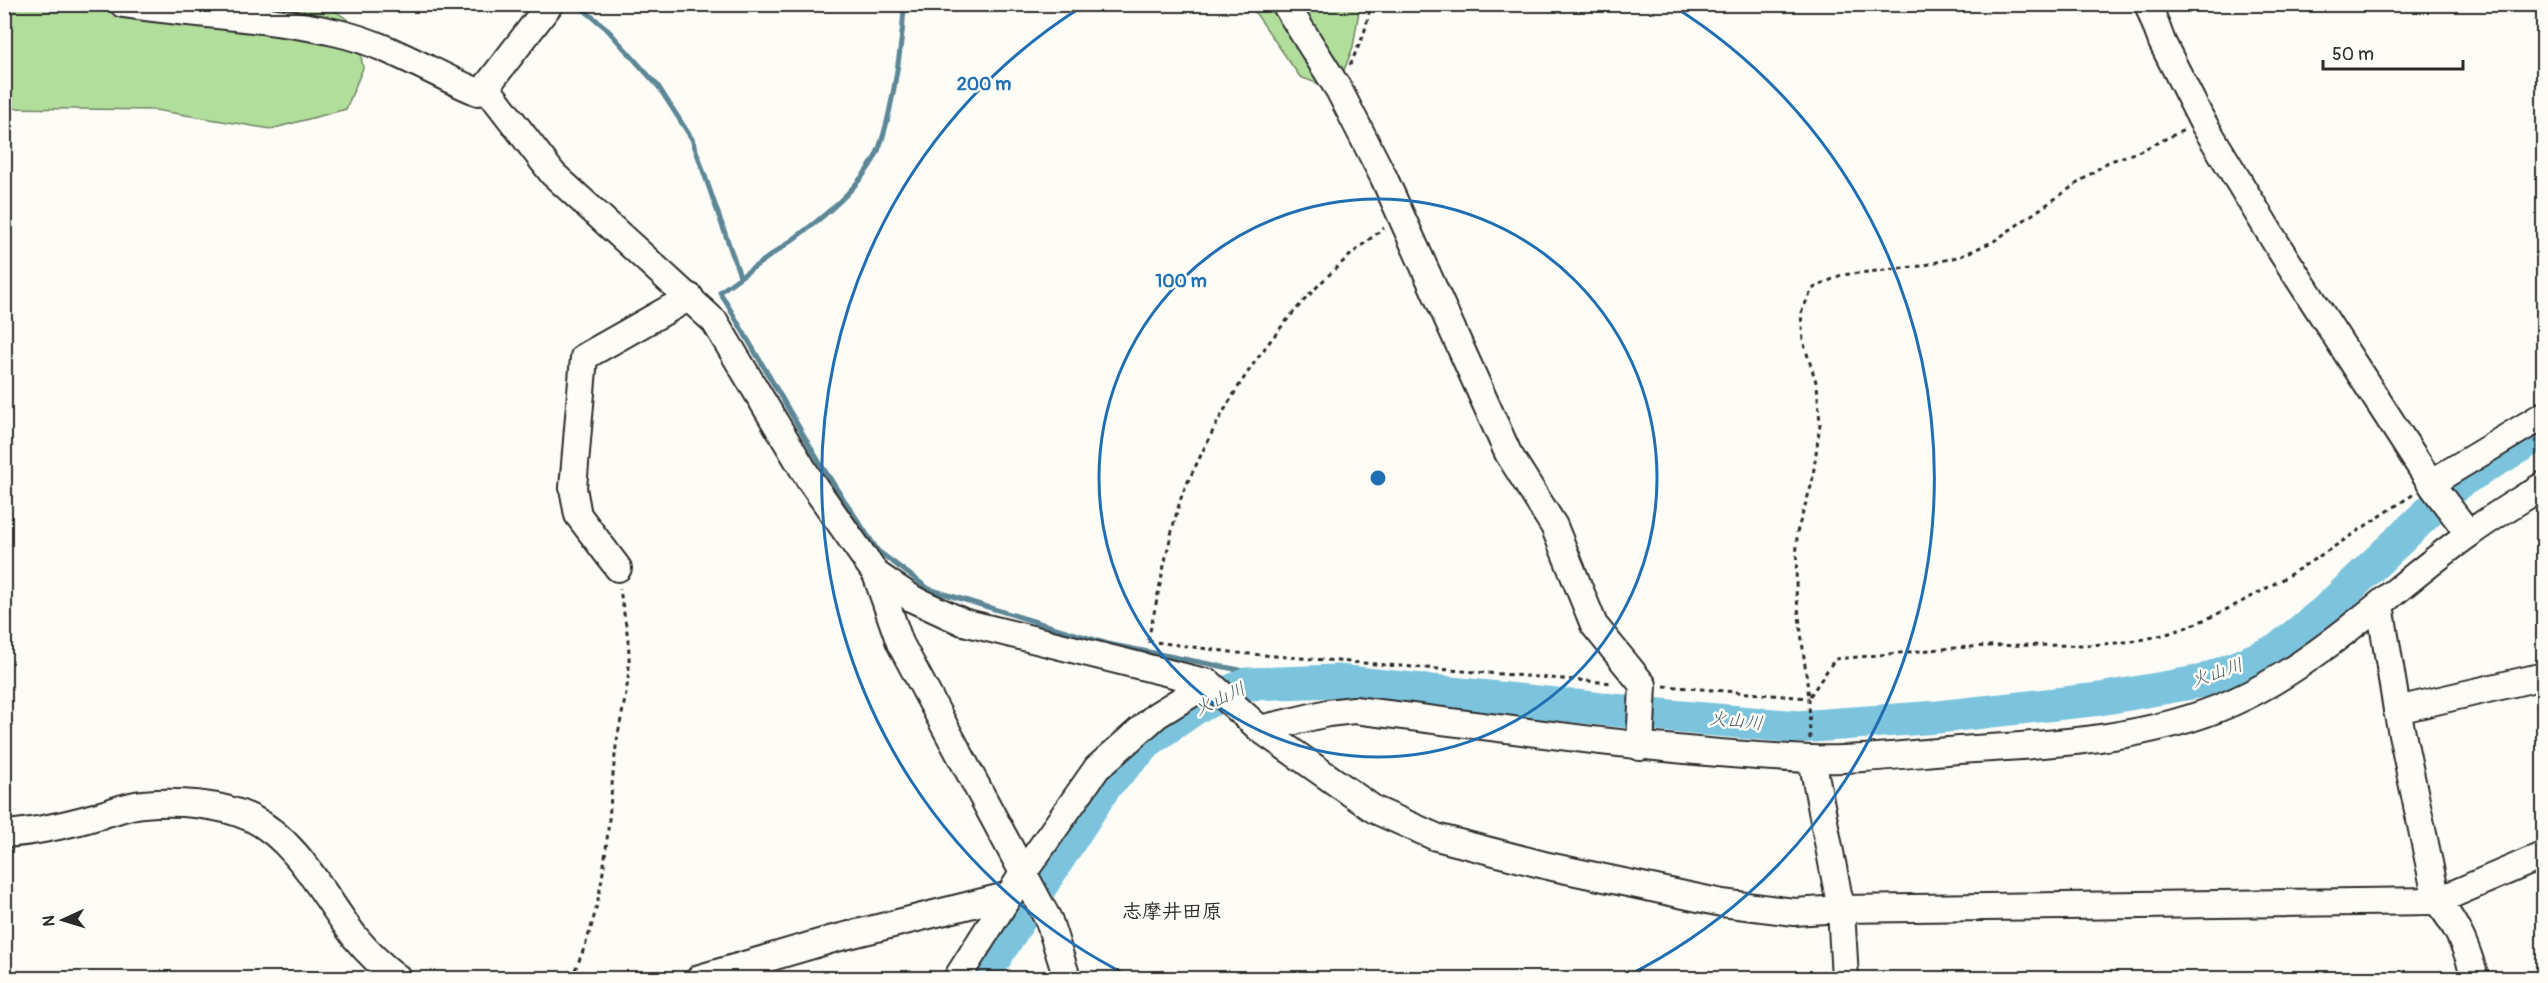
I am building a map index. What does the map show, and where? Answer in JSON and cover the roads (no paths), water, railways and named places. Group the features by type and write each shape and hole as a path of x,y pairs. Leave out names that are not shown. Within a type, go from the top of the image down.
{"street":[{"path":"123,4 283,23 340,33 393,52 478,92 486,87 550,4"},
{"path":"1285,4 1339,90 1402,214 1508,453 1554,526 1594,625 1643,689 1641,740"},
{"path":"2148,4 2162,42 2202,121 2279,248 2432,486 2469,534"},
{"path":"486,87 553,174 715,322 809,479 876,574 900,643 1024,872 1048,921 1068,978"},
{"path":"618,568 578,515 573,488 584,357 690,297"},
{"path":"2432,486 2544,415"},
{"path":"1260,729 1328,713 1354,710 1540,732 1811,754 2028,746 2104,737 2170,723 2229,704 2280,678 2380,605 2469,534 2544,485"},
{"path":"876,574 913,599 963,622 1209,683 1260,729 1375,810 1436,837 1548,866 1722,903 1794,912 1841,909 2437,901 2544,855"},
{"path":"2380,605 2397,710 2437,901 2453,920 2467,945 2475,978"},
{"path":"2397,710 2544,676"},
{"path":"957,978 1024,872 1097,768 1157,715 1209,683"},
{"path":"1811,754 1841,909 1845,978"},
{"path":"4,834 91,818 139,804 162,803 214,808 250,818 271,832 293,854 355,937 376,961 398,978"},
{"path":"700,978 833,939 1010,895"}],"waterway":[{"path":"577,4 606,28 658,86 692,139 740,276"},
{"path":"904,4 890,108 885,130 873,161 859,181 823,216 720,292 821,465 878,551 929,589 1108,644 1250,672 1283,681"},
{"name":"火山川","path":"982,978 1106,785 1151,739 1197,707 1246,684 1337,681 1798,727 1938,717 2100,699 2203,681 2277,650 2325,611 2461,481 2544,432"}],"district":[{"name":"志摩井田原","path":"1172,911"}]}
